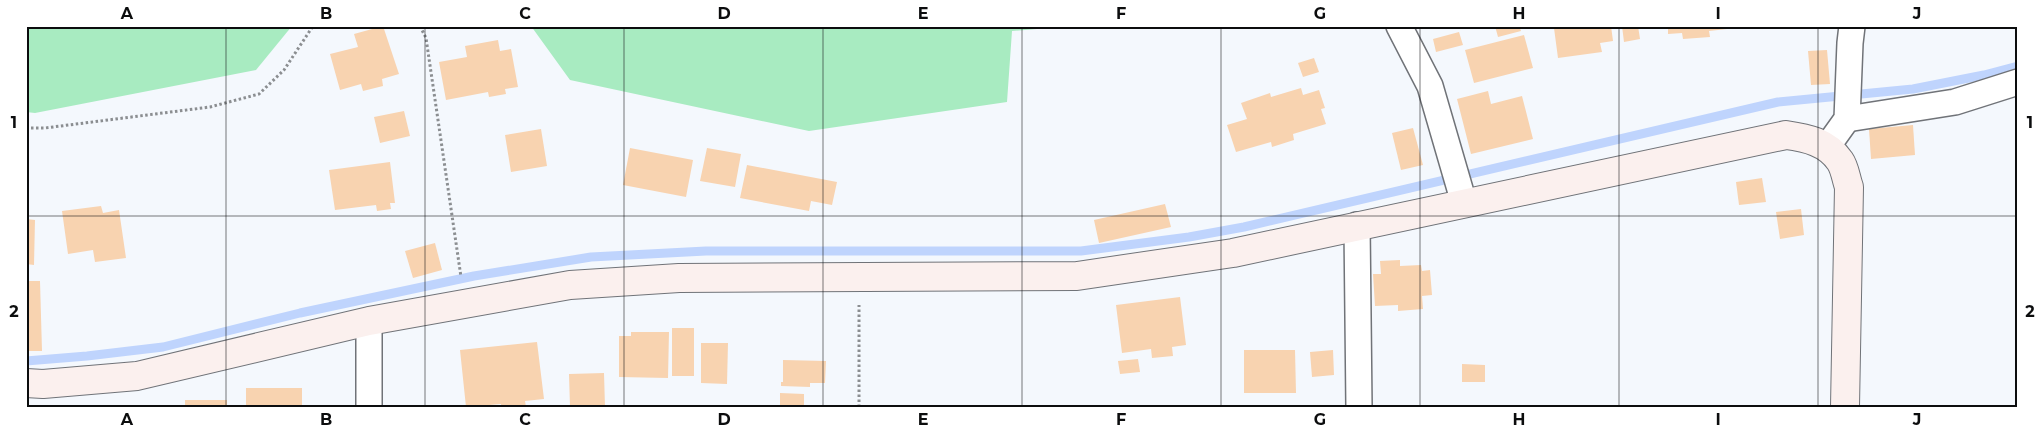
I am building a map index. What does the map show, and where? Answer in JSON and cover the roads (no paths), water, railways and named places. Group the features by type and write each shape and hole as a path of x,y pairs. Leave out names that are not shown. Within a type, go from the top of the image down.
{"street":[{"path":"1399,26 1430,86 1464,203"},
{"path":"1827,147 1847,119 1852,26"},
{"path":"1847,119 1955,102 2018,82"},
{"path":"26,383 43,384 138,376 369,321 570,285 670,278 1076,276 1234,253 1357,225 1786,135 1809,138 1827,147 1841,162 1849,187 1845,407"},
{"path":"1357,225 1359,407"},
{"path":"369,321 370,407"}],"waterway":[{"path":"26,361 163,347 300,313 474,276 591,257 706,251 1081,251 1189,237 1244,227 1778,102 1913,89 1984,75 2018,66"}]}
